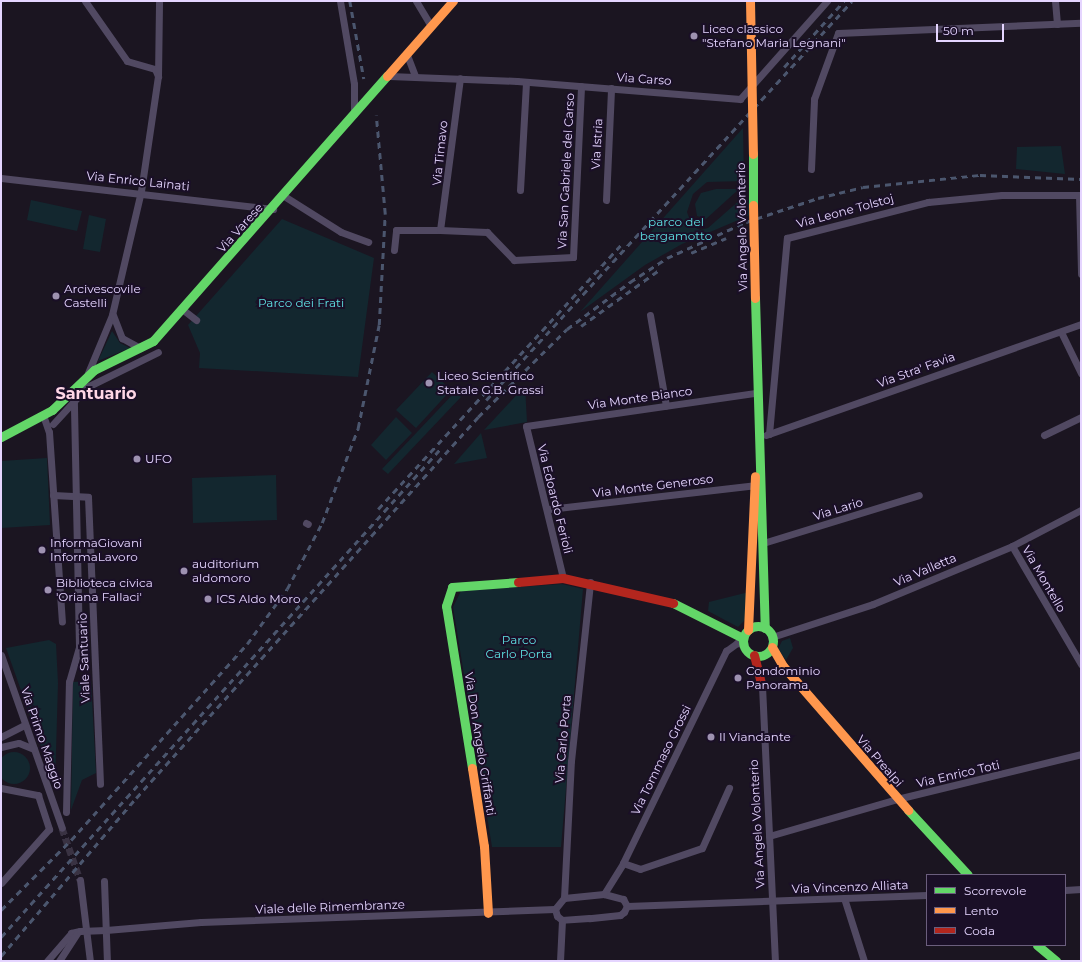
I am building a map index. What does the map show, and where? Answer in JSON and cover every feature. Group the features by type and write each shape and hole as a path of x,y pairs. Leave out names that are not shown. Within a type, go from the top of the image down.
{"street":[{"path":"85,1 127,61 156,73"},
{"path":"87,375 112,315 141,192 156,73 159,1"},
{"path":"340,1 354,84 354,116"},
{"path":"416,1 431,26"},
{"name":"Via Varese","path":"1,437 43,415 87,375 142,349 182,309 284,196 453,1"},
{"name":"Via Angelo Volonterio","path":"748,630 759,454 756,393 750,1"},
{"name":"Via Carso","path":"389,76 460,78 611,88 740,99 827,1"},
{"path":"1055,1 1057,24"},
{"path":"811,169 814,99 838,33 1081,23"},
{"path":"407,55 415,76"},
{"name":"Via Timavo","path":"440,230 460,78"},
{"path":"520,190 526,83"},
{"name":"Via San Gabriele del Carso","path":"440,230 487,232 514,260 573,257 581,86"},
{"name":"Via Istria","path":"606,200 611,88"},
{"name":"Via Enrico Lainati","path":"1,178 141,192 273,208"},
{"name":"Via Leone Tolstoj","path":"769,434 786,238 928,202 1002,195 1080,195"},
{"path":"1080,195 1081,274"},
{"path":"284,196 341,232 368,242"},
{"path":"394,250 396,230 440,230"},
{"path":"182,309 196,320"},
{"path":"112,315 122,338 142,349"},
{"path":"650,315 666,406"},
{"name":"Via Stra' Favia","path":"758,438 1081,324"},
{"path":"1061,332 1081,373"},
{"path":"54,424 75,398 90,385 158,352"},
{"name":"Via Monte Bianco","path":"526,426 756,393"},
{"path":"74,498 75,398"},
{"path":"43,415 49,432 62,622"},
{"path":"1044,435 1081,417"},
{"name":"Via Edoardo Ferioli","path":"526,426 549,509 563,578"},
{"name":"Via Varese","path":"1,444 13,432"},
{"name":"Via Angelo Volonterio","path":"756,485 763,543 765,628"},
{"name":"Via Monte Generoso","path":"549,509 756,485"},
{"name":"Viale Santuario","path":"53,495 74,498 88,497 100,784"},
{"name":"Via Lario","path":"763,543 919,495"},
{"name":"Viale Santuario","path":"66,812 69,682 79,646 74,498"},
{"name":"Via Valletta","path":"772,636 873,604 1012,546 1081,510"},
{"name":"Via Montello","path":"1012,546 1081,664"},
{"path":"563,578 590,582 674,603 763,653 772,636 765,628 748,630 743,641"},
{"name":"Via Don Angelo Griffanti","path":"488,913 484,846 446,606 448,592 458,585 563,578"},
{"name":"Via Carlo Porta","path":"564,898 571,761 590,582"},
{"name":"Via Tommaso Grossi","path":"604,894 623,863 726,651 737,643 743,641"},
{"name":"Via Angelo Volonterio","path":"763,653 762,686 775,961"},
{"name":"Via Prealpi","path":"763,653 777,659 897,799 967,874"},
{"name":"Via Primo Maggio","path":"1,655 62,828"},
{"path":"1,737 25,725"},
{"path":"1,748 19,743 34,749"},
{"name":"Via Enrico Toti","path":"769,836 897,799 1081,754"},
{"path":"1,788 38,795 49,829 1,883"},
{"path":"623,863 640,869 702,848 729,788"},
{"path":"80,880 90,961"},
{"path":"104,881 107,961"},
{"path":"1066,890 1081,889"},
{"path":"560,961 562,920 555,909 564,898 604,894 616,895 627,906 620,915 562,920"},
{"name":"Via Vincenzo Alliata","path":"627,906 926,895"},
{"path":"844,898 864,961"},
{"name":"Viale delle Rimembranze","path":"80,931 201,922 488,913 555,909"},
{"path":"47,961 71,933 80,931"},
{"path":"59,961 80,931"},
{"path":"1038,946 1056,961"}],"green space":[{"name":"parco del bergamotto","path":"743,128 744,181 707,182 693,194 687,212 692,226 700,230 708,228 741,199 748,200 750,215 682,244 645,265 580,312"},
{"path":"1061,146 1065,174 1016,169 1017,147"},
{"path":"716,189 739,189 706,219 697,216 695,204 701,193"},
{"path":"31,200 82,211 77,231 27,220"},
{"path":"89,215 106,219 100,252 83,249"},
{"name":"Parco dei Frati","path":"282,219 374,258 358,377 199,368 200,353 188,325"},
{"path":"112,331 120,343 130,348 98,361"},
{"path":"432,372 451,390 416,428 396,410"},
{"path":"525,386 527,422 484,430"},
{"path":"455,392 461,397 388,474 382,469"},
{"path":"396,417 412,433 386,460 371,445"},
{"path":"481,433 487,458 454,464"},
{"path":"47,458 50,525 1,528 1,461"},
{"path":"276,475 277,520 193,523 192,478"},
{"name":"Parco Carlo Porta","path":"562,584 583,589 561,847 492,847 453,607 461,591"},
{"path":"749,592 747,618 738,627 708,611 709,602"},
{"path":"790,638 793,648 786,660 778,649 782,641"},
{"path":"49,640 56,644 58,683 55,786 6,648"},
{"path":"91,681 96,773 82,780 71,810 73,682"},
{"path":"11,752 17,752 23,755 30,765 30,771 27,777 17,784 8,783 -1,774 -1,762 5,755"}],"tunnel":[{"path":"62,828 80,880"}],"railway":[{"path":"350,1 364,79"},
{"path":"784,67 844,1"},
{"path":"486,400 852,1"},
{"path":"1,910 71,840 247,644 287,589 322,523 358,428 379,325 385,214 376,115"},
{"path":"1,956 136,798 478,417 567,329 630,282 667,258 746,222 818,198 863,187 980,175 1081,179"},
{"path":"691,253 726,238"},
{"path":"378,509 622,244"},
{"path":"581,326 659,270"},
{"path":"1,937 442,447"}],"traffic: fast":[{"path":"1,437 52,410 94,370 153,341 387,76"},
{"path":"753,154 753,205"},
{"path":"755,298 765,628"},
{"path":"472,768 446,606 452,587 518,582"},
{"path":"673,603 743,638"},
{"path":"758,626 764,627 772,635 773,641 772,647 764,655 758,656 752,655 744,647 743,641 744,635 752,627 758,626"},
{"path":"908,810 967,874"},
{"path":"1038,946 1056,961"}],"traffic: slow":[{"path":"387,76 453,1"},
{"path":"750,1 753,154"},
{"path":"753,205 755,298"},
{"path":"748,630 755,476"},
{"path":"772,647 783,666 908,810"},
{"path":"472,768 484,846 488,913"}],"traffic: jam":[{"path":"518,582 563,578 673,603"},
{"path":"754,655 762,686"}],"place":[{"name":"Liceo classico \"Stefano Maria Legnani\"","path":"694,36"},
{"name":"Arcivescovile Castelli","path":"56,296"},
{"name":"Liceo Scientifico Statale G.B. Grassi","path":"429,383"},
{"name":"UFO","path":"137,459"},
{"name":"InformaGiovani InformaLavoro","path":"42,550"},
{"name":"auditorium aldomoro","path":"184,571"},
{"name":"Biblioteca civica 'Oriana Fallaci'","path":"48,590"},
{"name":"ICS Aldo Moro","path":"208,599"},
{"name":"Condominio Panorama","path":"738,678"},
{"name":"Il Viandante","path":"711,737"}],"district":[{"name":"Santuario","path":"96,394"}]}
